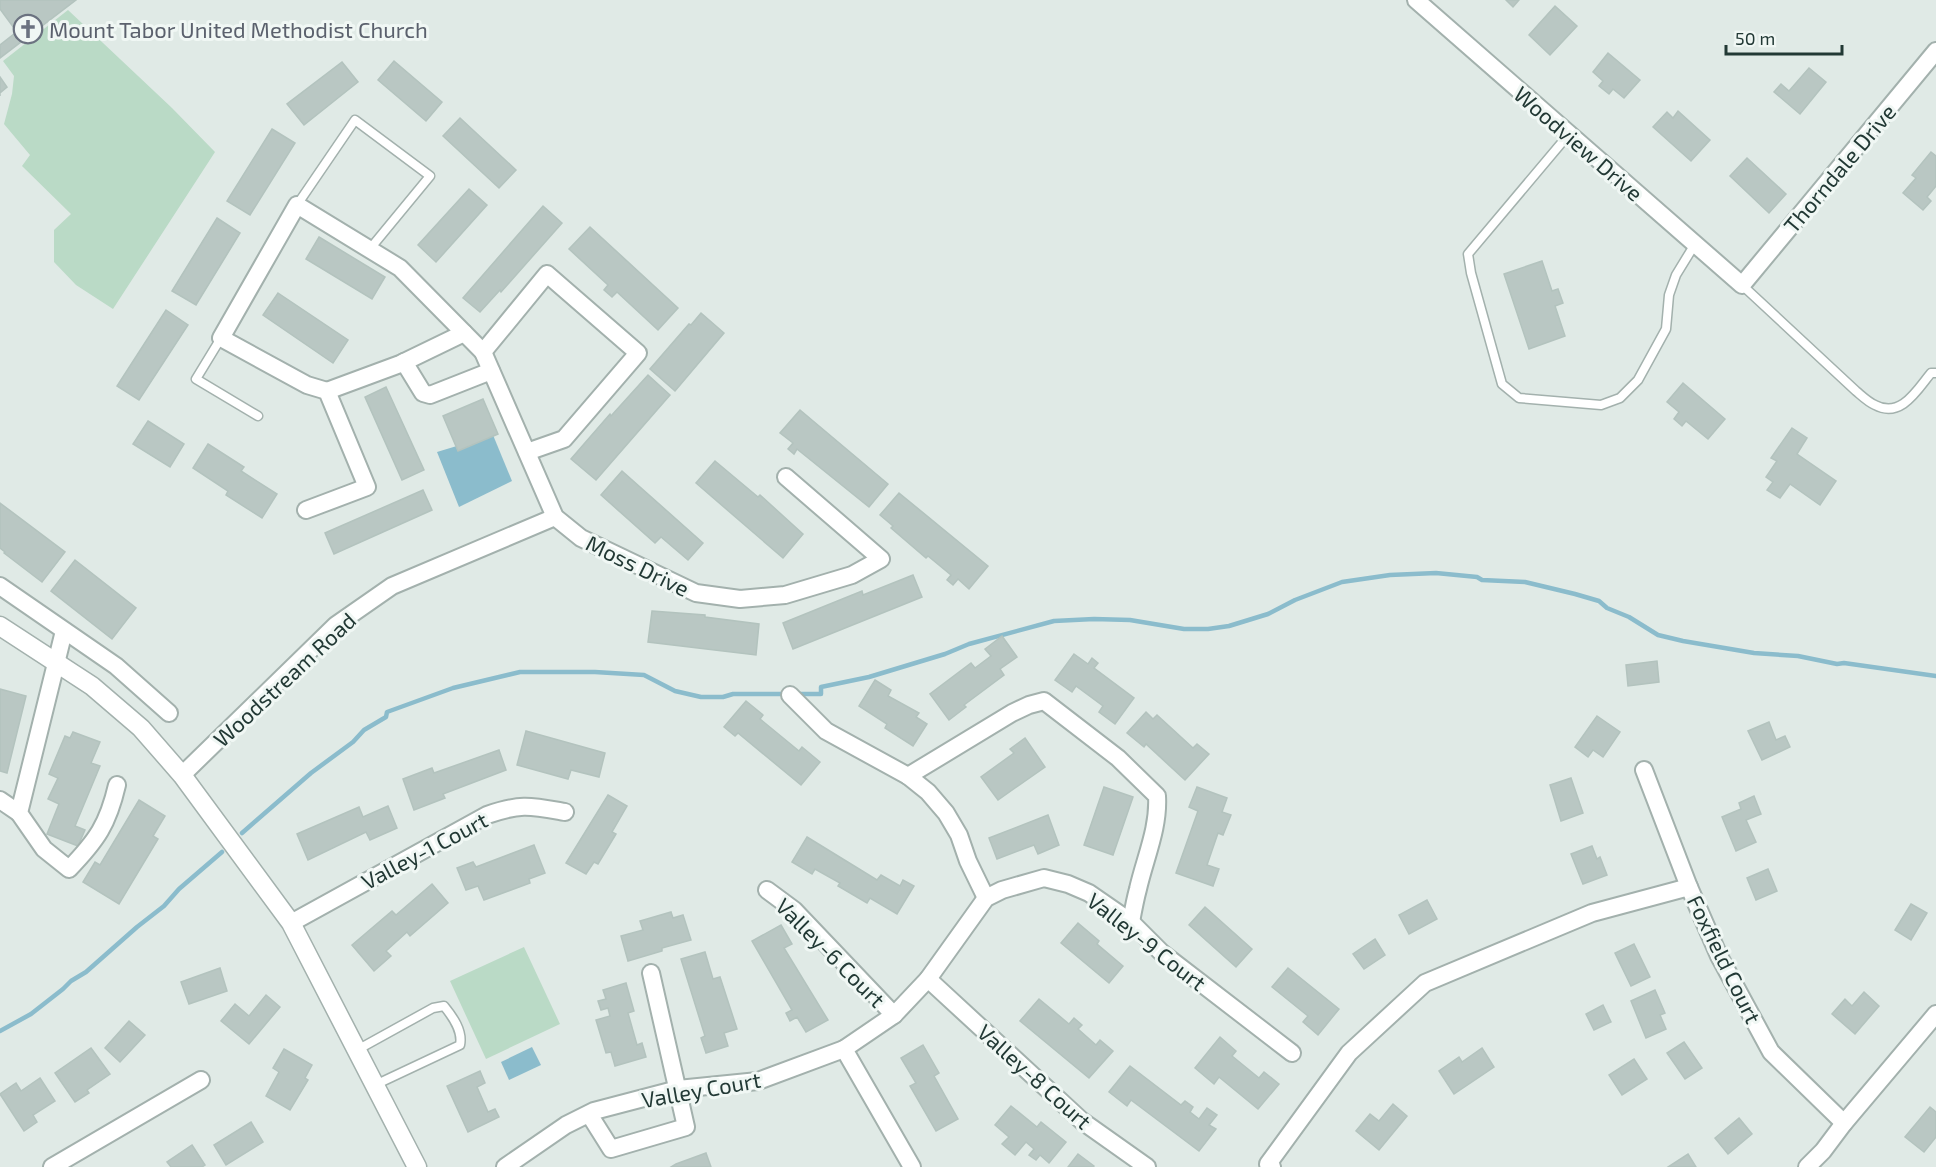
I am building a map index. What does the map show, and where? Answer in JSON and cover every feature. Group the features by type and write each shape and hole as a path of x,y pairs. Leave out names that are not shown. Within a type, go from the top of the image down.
{"street":[{"name":"Woodview Drive","path":"1416,0 1742,285"},
{"name":"Thorndale Drive","path":"1742,285 1936,51"},
{"path":"464,333 404,362 327,392 307,385 221,338 297,205 400,268 483,352 555,517"},
{"path":"483,352 547,274 638,353 564,439 527,453"},
{"path":"404,362 423,393 430,395 491,371"},
{"path":"306,510 367,487 327,392"},
{"name":"Moss Drive","path":"555,517 581,538 696,593 740,599 785,595 852,574 881,559 786,477"},
{"name":"Woodstream Road","path":"182,775 336,625 392,586 555,517"},
{"path":"0,586 116,666 169,713"},
{"path":"0,626 92,686 141,728 182,775 291,923 417,1167"},
{"path":"19,813 64,631"},
{"path":"790,695 826,731 908,776 928,792 946,813 959,835 968,861 986,898"},
{"path":"908,776 1012,713 1044,701 1118,758 1157,796 1158,813 1155,830 1137,890 1131,922"},
{"name":"Foxfield Court","path":"1644,770 1719,956 1772,1052 1844,1124"},
{"path":"0,800 19,813 44,849 69,869 90,847 110,813 117,785"},
{"name":"Valley-1 Court","path":"291,923 487,815 509,807 531,806 565,812"},
{"name":"Valley-9 Court","path":"986,898 1002,890 1044,878 1068,884 1089,893 1131,922 1162,953 1292,1053"},
{"path":"1270,1166 1349,1053 1425,983 1592,913 1689,886"},
{"name":"Valley-6 Court","path":"767,890 794,910 894,1016"},
{"name":"Valley Court","path":"514,1165 566,1125 589,1114 678,1089 758,1081 844,1049 894,1016 928,979 986,898"},
{"path":"589,1114 611,1149 686,1128 651,973"},
{"name":"Valley-8 Court","path":"928,979 1082,1121 1147,1167"},
{"path":"1807,1167 1823,1152 1936,1014"},
{"path":"844,1049 912,1167"},
{"path":"52,1167 201,1080"}],"lane":[{"path":"297,205 355,120 430,176 369,250"},
{"path":"1569,134 1468,254 1471,273 1502,384 1519,398 1601,405 1620,398 1638,380 1666,329 1669,295 1676,275 1695,244"},
{"path":"1742,285 1856,391 1877,407 1894,409 1905,405 1931,373 1936,373"},
{"path":"221,338 196,380 258,416"},
{"path":"357,1050 434,1008 444,1006 462,1036 460,1045 375,1085"}],"green space":[{"path":"68,10 215,152 113,309 76,285 54,262 54,230 71,214 22,166 30,155 4,124 14,76 3,61"},
{"path":"524,947 560,1024 486,1059 450,981"}],"water":[{"path":"493,435 512,481 459,507 437,452"},
{"path":"532,1047 541,1065 509,1080 501,1062"}],"building":[{"name":"Mount Tabor United Methodist Church","path":"0,0 76,0 0,58 0,45 19,30 14,28 0,9"},
{"path":"1506,0 1519,0 1513,7"},
{"path":"1555,6 1577,26 1550,55 1529,35"},
{"path":"1608,53 1640,80 1624,98 1613,89 1609,94 1599,86 1603,81 1593,72"},
{"path":"394,61 442,102 426,121 378,80"},
{"path":"342,62 358,82 304,125 287,104"},
{"path":"1809,68 1826,82 1800,114 1774,92 1781,84 1789,91"},
{"name":"Mount Tabor United Methodist Church","path":"0,77 7,87 0,93"},
{"path":"1678,111 1710,140 1691,161 1653,127 1667,112 1673,118"},
{"path":"460,118 516,170 499,188 443,136"},
{"path":"272,129 295,143 250,215 227,201"},
{"path":"1931,152 1936,156 1936,186 1927,197 1931,201 1923,210 1903,193 1916,178 1912,175"},
{"path":"1747,158 1786,194 1769,213 1730,176"},
{"path":"469,189 487,205 436,262 418,245"},
{"path":"543,206 562,223 501,292 500,290 480,312 463,298"},
{"path":"217,218 240,233 196,305 172,291"},
{"path":"590,227 678,308 658,330 617,292 612,297 604,290 608,285 569,249"},
{"path":"319,237 385,277 372,299 306,259"},
{"path":"1542,261 1552,291 1558,289 1563,303 1555,306 1565,336 1529,349 1504,274"},
{"path":"278,293 348,340 333,363 263,315"},
{"path":"166,310 188,325 139,400 117,386"},
{"path":"701,313 724,333 675,391 650,369"},
{"path":"648,375 670,395 596,480 571,459"},
{"path":"1683,383 1725,419 1708,439 1686,421 1682,426 1674,419 1679,412 1667,402"},
{"path":"386,387 424,470 402,480 365,397"},
{"path":"483,399 498,434 458,451 443,416"},
{"path":"800,410 888,484 869,507 797,449 794,454 788,449 793,443 780,433"},
{"path":"148,421 184,444 170,467 133,444"},
{"path":"1792,428 1807,438 1797,454 1836,481 1820,505 1790,484 1780,498 1767,490 1773,482 1766,477 1777,461 1771,458"},
{"path":"208,444 244,467 241,471 277,494 262,518 226,495 228,491 193,468"},
{"path":"715,461 758,497 760,495 803,534 783,558 696,483"},
{"path":"622,471 703,543 688,560 661,537 655,543 601,495"},
{"path":"423,490 432,510 334,554 325,533"},
{"path":"899,493 988,566 969,589 958,579 953,585 947,580 951,575 928,556 926,558 891,528 893,526 880,515"},
{"path":"0,503 65,552 42,582 0,548"},
{"path":"75,560 136,608 112,639 51,591"},
{"path":"913,575 922,597 793,649 783,623 862,591 863,595"},
{"path":"652,611 705,615 705,617 759,624 756,655 648,642"},
{"path":"1002,636 1017,657 1000,669 1004,675 964,705 966,707 949,720 930,694 971,663 975,668 991,656 985,649"},
{"path":"1074,654 1088,664 1092,658 1098,663 1094,668 1134,698 1115,724 1099,712 1103,706 1076,686 1072,692 1055,680"},
{"path":"1657,661 1659,682 1628,686 1626,665"},
{"path":"875,680 891,690 888,696 919,713 916,717 927,724 913,746 885,728 887,724 859,706"},
{"path":"0,689 26,696 7,773 0,771"},
{"path":"746,701 763,715 760,719 799,751 802,747 820,762 801,785 738,733 735,736 724,727"},
{"path":"1146,712 1153,719 1157,715 1193,748 1197,744 1209,754 1185,780 1146,744 1144,747 1127,733"},
{"path":"1597,716 1620,732 1603,757 1593,750 1588,757 1575,747"},
{"path":"1769,722 1776,740 1785,736 1790,747 1762,760 1748,731"},
{"path":"526,731 605,753 599,777 571,770 568,779 517,765"},
{"path":"73,732 100,742 91,763 100,766 75,826 85,830 78,846 47,834 59,804 48,799 58,778 49,774 65,736 70,738"},
{"path":"1025,738 1045,767 998,800 981,777 1014,753 1010,749"},
{"path":"499,750 506,770 443,794 445,798 414,810 403,779 432,768 434,773"},
{"path":"1571,778 1583,813 1561,821 1550,785"},
{"path":"1104,787 1133,797 1113,855 1084,845"},
{"path":"1197,787 1227,798 1222,812 1231,815 1223,835 1218,833 1207,865 1219,869 1213,886 1176,873 1198,811 1189,807"},
{"path":"608,795 627,806 612,832 616,834 598,864 594,862 586,874 566,863"},
{"path":"1754,796 1761,814 1746,820 1756,842 1736,851 1722,817 1741,809 1739,803"},
{"path":"139,800 165,816 153,836 158,839 119,904 83,882 95,862 100,865"},
{"path":"388,806 397,828 370,840 366,832 308,860 297,834 359,807 363,817"},
{"path":"1048,815 1059,845 1038,854 1034,845 997,859 989,838"},
{"path":"807,837 877,880 881,875 900,886 903,880 914,886 897,914 870,898 867,903 838,886 840,883 815,869 812,874 792,862"},
{"path":"534,845 545,873 529,879 530,883 484,900 478,886 466,890 457,868 473,862 476,867"},
{"path":"1592,846 1597,859 1600,857 1607,875 1583,884 1571,854"},
{"path":"1768,869 1777,891 1756,900 1747,878"},
{"path":"432,884 448,903 410,936 407,932 386,951 391,956 374,971 352,945 392,911 396,915"},
{"path":"1427,900 1437,919 1409,934 1399,915"},
{"path":"1911,904 1927,913 1911,940 1895,930"},
{"path":"1205,907 1252,949 1236,967 1189,925"},
{"path":"671,912 673,918 683,915 691,940 628,961 621,936 643,930 640,921"},
{"path":"1078,923 1099,941 1097,944 1123,966 1109,983 1061,943"},
{"path":"781,925 792,944 784,948 828,1020 806,1032 797,1017 790,1021 786,1013 792,1010 752,941"},
{"path":"1375,939 1385,955 1364,969 1353,954"},
{"path":"1634,944 1650,977 1631,986 1615,953"},
{"path":"705,952 713,979 720,977 737,1029 724,1033 728,1046 706,1053 701,1038 705,1036 681,959"},
{"path":"220,968 227,991 189,1004 181,982"},
{"path":"1288,968 1339,1009 1318,1035 1303,1022 1308,1016 1272,987"},
{"path":"626,983 634,1011 628,1013 637,1045 642,1043 646,1057 615,1066 611,1052 606,1053 596,1020 610,1016 608,1008 601,1010 598,1001 606,999 603,990"},
{"path":"1655,990 1665,1013 1660,1015 1666,1029 1646,1038 1631,1001"},
{"path":"1864,992 1879,1006 1855,1034 1832,1014 1845,999 1852,1006"},
{"path":"266,995 280,1007 249,1044 221,1021 235,1004 249,1016"},
{"path":"1039,999 1069,1024 1074,1018 1082,1025 1078,1029 1096,1045 1100,1040 1113,1051 1089,1078 1020,1021"},
{"path":"1603,1005 1611,1022 1594,1030 1586,1014"},
{"path":"129,1021 145,1035 120,1062 105,1048"},
{"path":"1220,1037 1236,1051 1232,1056 1259,1078 1264,1072 1279,1084 1258,1109 1219,1077 1214,1084 1195,1068"},
{"path":"1684,1042 1702,1068 1685,1079 1667,1053"},
{"path":"923,1045 939,1073 934,1076 958,1119 936,1131 910,1086 916,1083 901,1058"},
{"path":"91,1048 110,1074 87,1090 89,1093 75,1102 55,1073"},
{"path":"1482,1048 1494,1067 1454,1094 1439,1071 1459,1057 1462,1062"},
{"path":"284,1049 312,1065 305,1078 308,1080 290,1110 266,1096 279,1072 273,1068"},
{"path":"1634,1059 1647,1079 1622,1095 1609,1075"},
{"path":"1130,1066 1181,1105 1185,1101 1193,1107 1190,1112 1199,1119 1207,1108 1217,1115 1209,1125 1216,1129 1199,1151 1131,1100 1127,1106 1109,1092"},
{"path":"480,1071 485,1083 477,1087 488,1112 495,1109 499,1117 468,1132 447,1086"},
{"path":"40,1078 55,1101 33,1115 37,1122 24,1131 0,1094 16,1083 21,1091"},
{"path":"1393,1104 1407,1116 1379,1150 1356,1131 1370,1114 1379,1121"},
{"path":"1011,1106 1037,1127 1041,1122 1066,1142 1049,1163 1040,1155 1036,1160 1029,1155 1034,1149 1026,1142 1015,1155 1002,1144 1009,1137 995,1125"},
{"path":"1930,1107 1936,1112 1936,1137 1924,1152 1905,1137"},
{"path":"1739,1118 1752,1134 1728,1154 1715,1138"},
{"path":"251,1122 263,1142 226,1165 214,1145"},
{"path":"192,1145 205,1165 202,1167 171,1167 167,1162"},
{"path":"706,1153 711,1167 671,1167 676,1164"},
{"path":"1078,1154 1094,1166 1068,1167"},
{"path":"1688,1154 1696,1167 1668,1167"}],"waterway":[{"path":"796,694 821,694 821,687 869,677 945,654 969,644 1054,621 1130,620 1184,629 1208,629 1229,626 1268,614 1295,600 1342,582 1390,575 1436,573 1477,577 1482,580 1525,582 1575,594 1599,601 1607,608 1629,617 1658,635 1683,641 1754,653 1798,656 1837,664 1844,663 1936,676"},
{"path":"242,833 311,773 353,742 364,730 386,717 387,712 453,688 520,672 595,672 644,675 675,691 701,697 723,697 733,694 788,694"},
{"path":"0,1031 31,1014 71,981 86,972 164,906 179,889 222,852"}],"place":[{"name":"Mount Tabor United Methodist Church","path":"28,29"}]}
